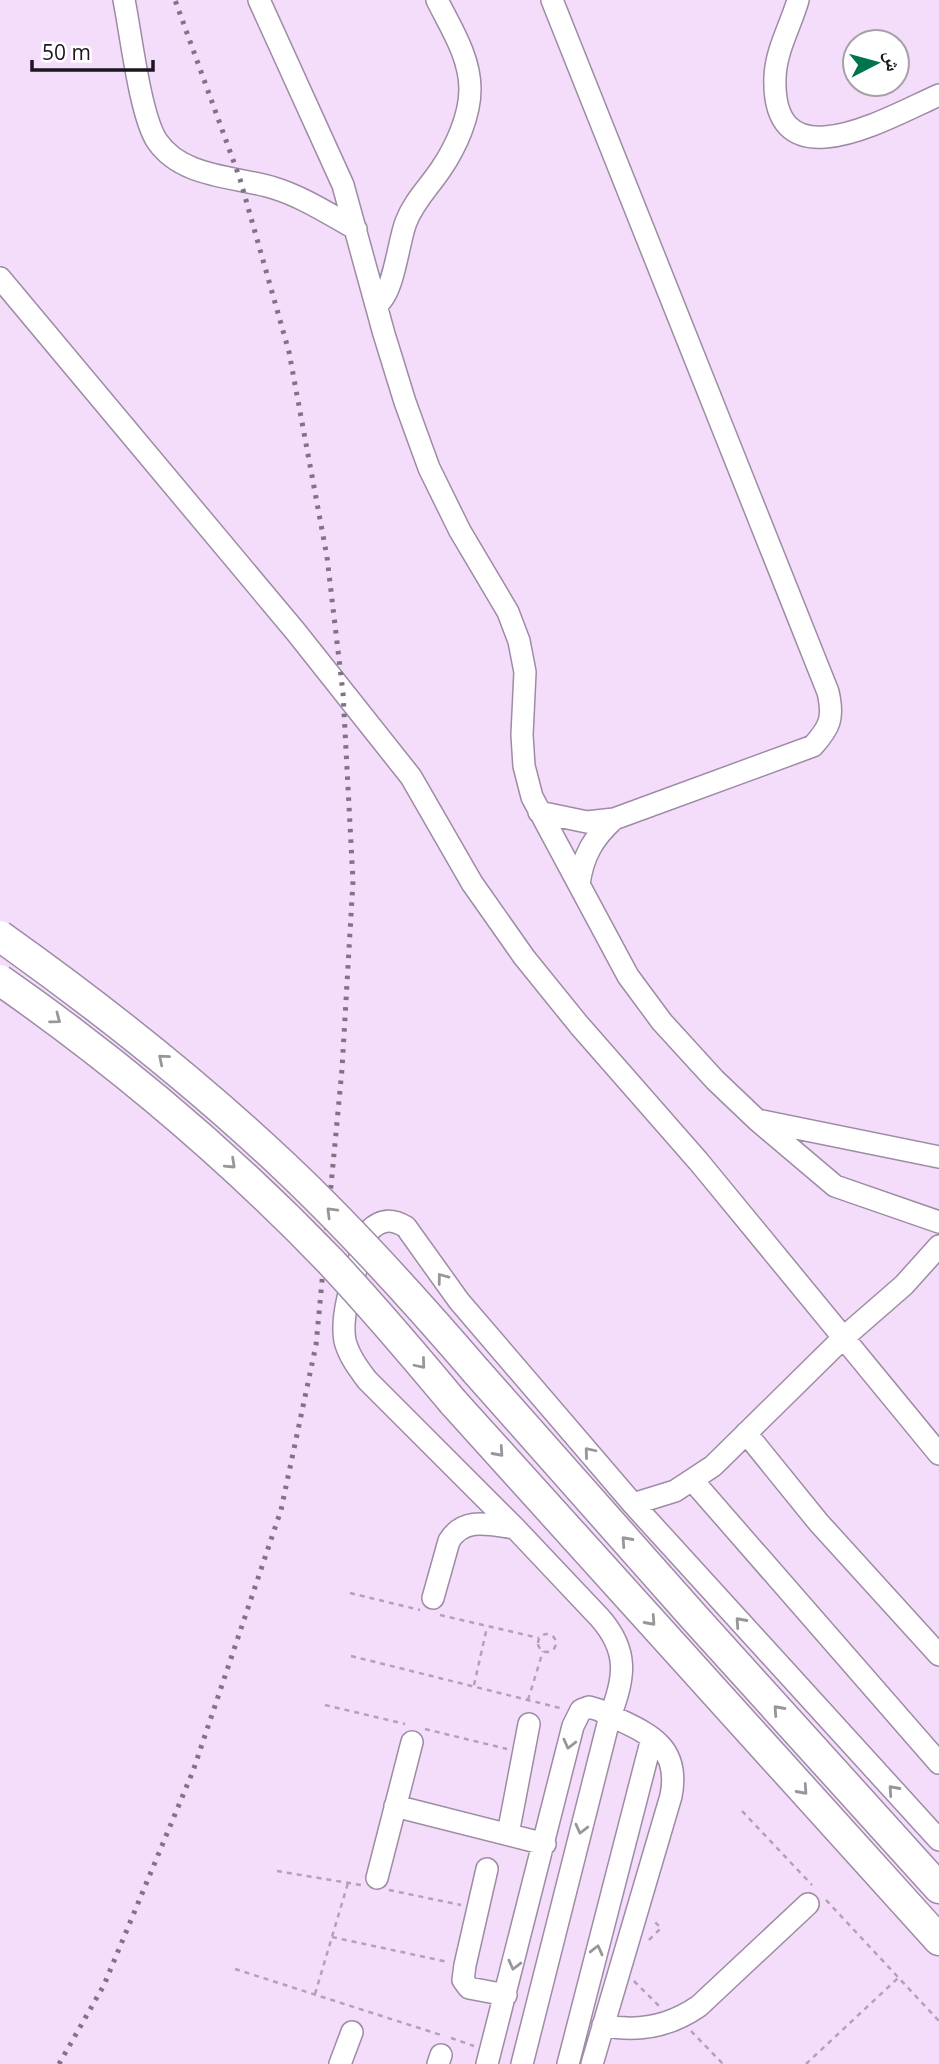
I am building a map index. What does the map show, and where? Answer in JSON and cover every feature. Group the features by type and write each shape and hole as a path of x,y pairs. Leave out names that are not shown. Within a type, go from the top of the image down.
{"highway":[{"path":"0,936 145,1044 265,1149 351,1232 939,1888"},
{"path":"0,980 127,1074 198,1134 266,1197 358,1292 453,1402 939,1940"}],"street":[{"path":"124,0 146,115 157,141 173,158 193,169 274,188 299,198 356,229"},
{"path":"259,0 337,170 405,402 429,468 460,531 508,612 519,641 525,672 522,736 524,766 531,797 628,976 662,1022 715,1080 757,1120 835,1186 939,1223"},
{"path":"376,305 382,302 388,289 411,209 448,157 467,110 469,74 455,36 437,0"},
{"path":"539,812 586,822 614,819 813,746 824,734 832,709 828,692 552,0"},
{"path":"798,0 783,40 775,76 779,108 787,125 801,135 820,139 854,133 939,94"},
{"path":"0,278 296,632 411,778 472,883 524,957 698,1162 939,1454"},
{"path":"579,884 581,865 589,847 614,819"},
{"path":"757,1120 939,1157"},
{"path":"522,2064 610,1716 620,1689 620,1654 612,1634 515,1528 367,1380 349,1353 345,1340 345,1312 368,1232 375,1224 386,1220 396,1221 406,1227 459,1301 633,1504 939,1840"},
{"path":"633,1504 675,1491 713,1466 842,1339 904,1285 939,1246"},
{"path":"746,1433 819,1523 939,1655"},
{"path":"693,1481 939,1763"},
{"path":"433,1598 454,1532 471,1524 515,1528"},
{"path":"489,2058 577,1717 582,1710 589,1707 652,1738 665,1749 671,1761 673,1785 592,2064"},
{"path":"508,1834 529,1724"},
{"path":"568,2064 652,1738"},
{"path":"377,1878 412,1742"},
{"path":"395,1806 545,1844"},
{"path":"487,1869 463,1980 469,1988 506,1995"},
{"path":"603,2025 647,2028 677,2019 699,2006 813,1894"},
{"path":"340,2064 352,2032"}],"path":[{"path":"350,1593 539,1639 549,1634 556,1642 551,1652 543,1651 538,1646 539,1639"},
{"path":"474,1686 487,1627"},
{"path":"528,1700 543,1651"},
{"path":"351,1656 560,1708 557,1721"},
{"path":"742,1811 813,1894 939,2021"},
{"path":"314,1995 348,1883"},
{"path":"639,1905 661,1928 645,1944"},
{"path":"332,1937 465,1965"},
{"path":"620,1967 723,2064"},
{"path":"235,1969 489,2058"},
{"path":"806,2064 898,1978"}],"railway":[{"path":"59,2064 104,1985 193,1771 281,1510 316,1345 342,1069 353,881 343,693 327,557 289,352 240,179 175,0"}]}
